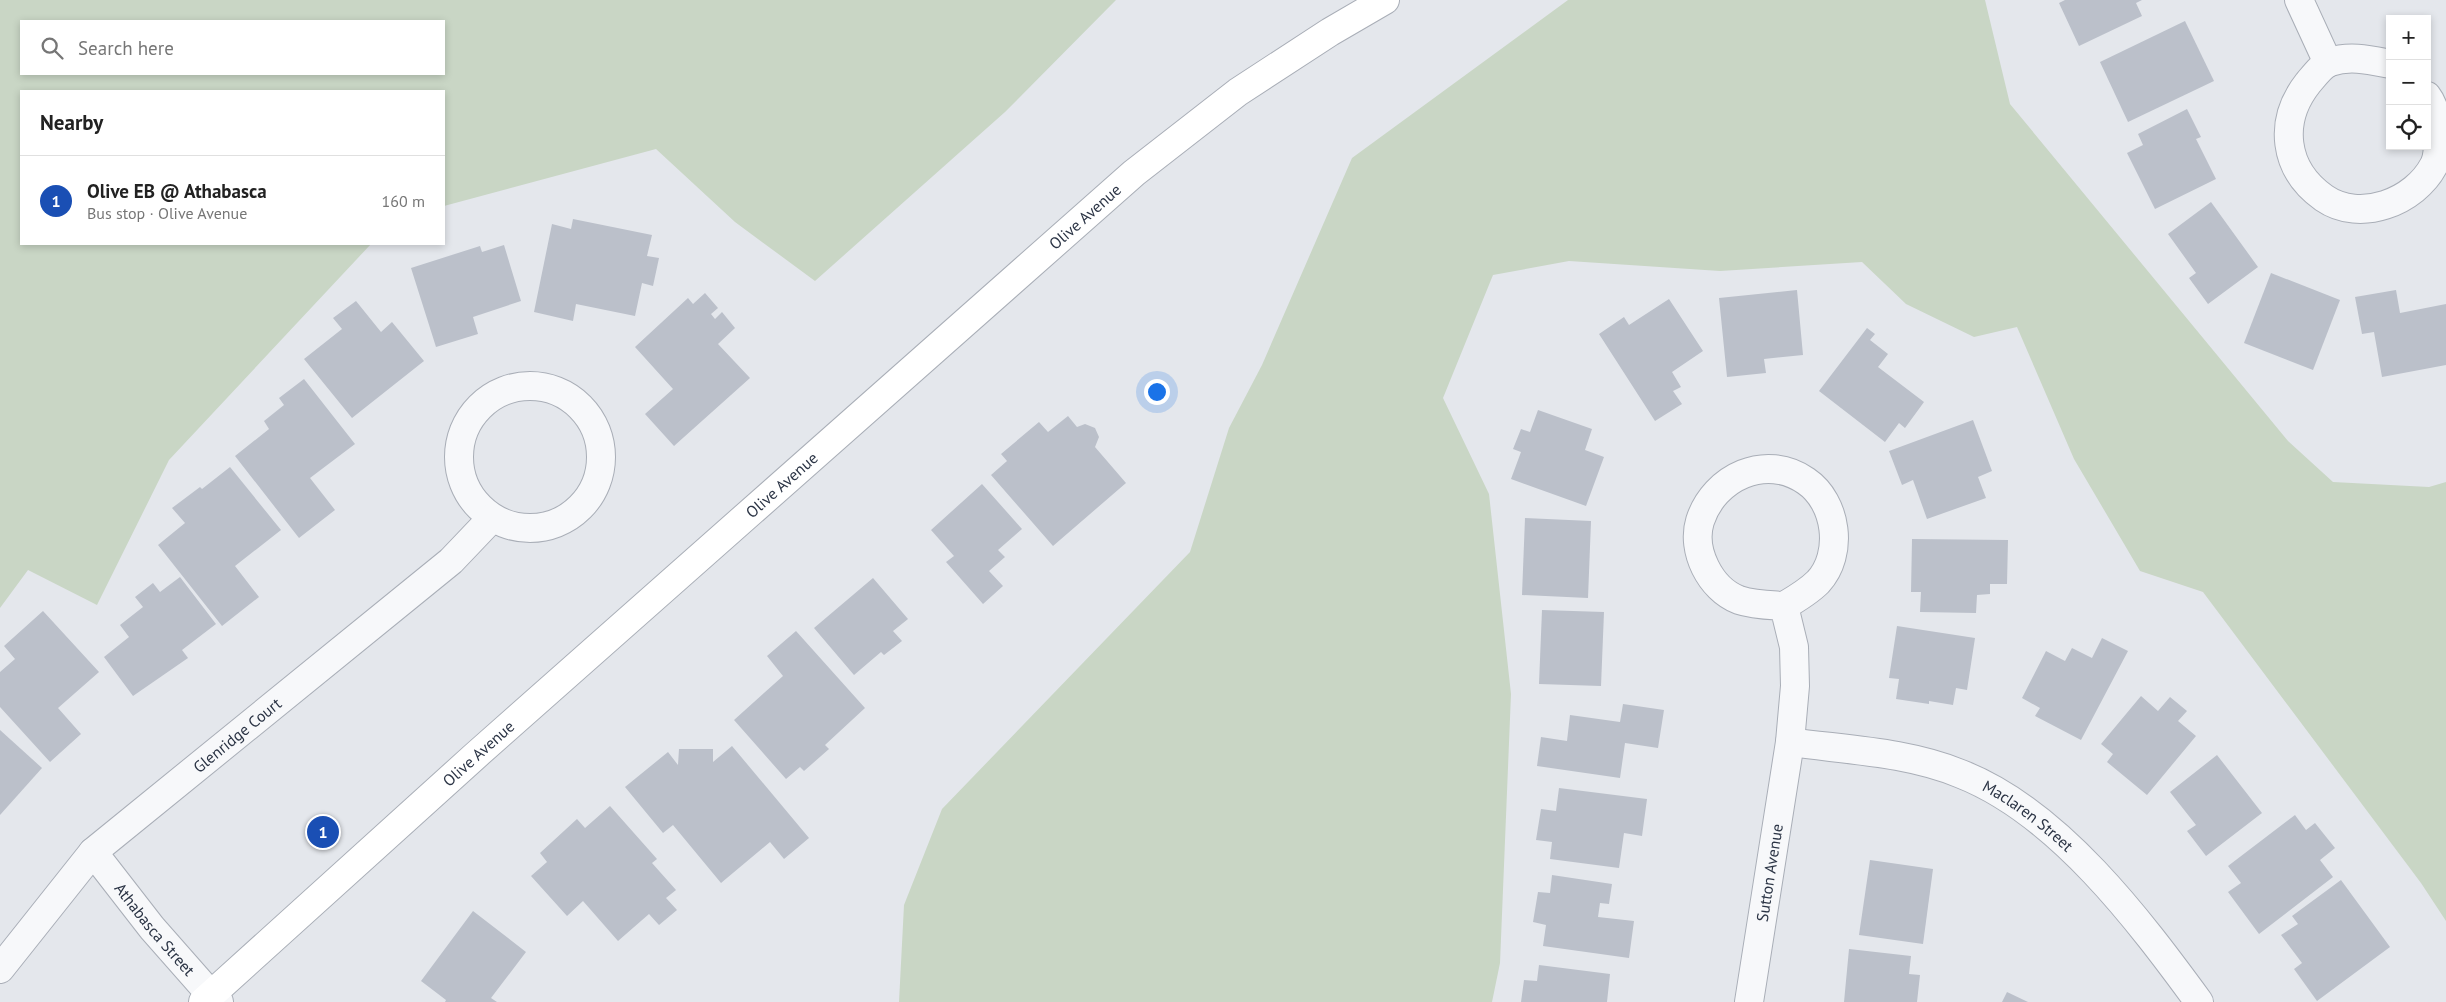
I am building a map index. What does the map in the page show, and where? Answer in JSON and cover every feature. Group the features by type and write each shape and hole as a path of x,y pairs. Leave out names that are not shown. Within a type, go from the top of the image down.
{"main road":[{"name":"Olive Avenue","path":"211,1000 482,749 1134,173 1238,92 1330,32 1385,0"}],"street":[{"path":"2299,0 2328,63"},
{"path":"2386,63 2347,58 2328,63 2303,90 2292,111 2288,135 2296,169 2321,196 2336,203 2362,208 2391,204 2424,180 2435,163 2438,143 2438,123 2431,105"},
{"path":"529,385 551,388 573,399 590,417 600,439 602,463 595,487 581,507 561,521 537,528 514,526 492,518 476,503 464,483 459,461 461,438 470,417 486,400 506,390 529,385"},
{"path":"1763,468 1786,471 1806,481 1822,497 1832,517 1835,539 1831,561 1819,581 1802,595 1784,606 1758,605 1737,599 1718,586 1705,568 1698,546 1699,523 1707,502 1722,485 1742,473 1763,468"},
{"name":"Glenridge Court","path":"0,969 93,852 450,560 492,518"},
{"name":"Sutton Avenue","path":"1749,1002 1790,742 1795,686 1794,647 1784,606"},
{"name":"Maclaren Street","path":"1790,742 1907,758 1962,774 2019,804 2093,868 2162,951 2199,1002"},
{"name":"Athabasca Street","path":"93,852 211,1000"}],"green space":[{"path":"0,0 1116,0 1005,112 815,281 735,222 656,149 445,206 445,90 20,90 20,245 370,245 169,460 97,605 28,570 0,608"},
{"path":"1568,0 1985,0 2010,104 2288,441 2333,482 2429,487 2446,482 2446,921 2421,883 2203,592 2140,571 2074,459 2017,327 1974,337 1906,304 1862,262 1720,271 1569,261 1493,275 1443,398 1489,494 1511,694 1500,963 1492,1002 899,1002 904,905 942,809 1190,552 1229,428 1262,365 1352,158"}],"building":[{"path":"2065,0 2142,0 2136,3 2142,16 2079,46 2059,3"},
{"path":"2185,21 2214,81 2128,122 2100,62"},
{"path":"2187,109 2201,137 2196,139 2216,179 2155,209 2127,153 2143,145 2138,134"},
{"path":"2211,202 2258,267 2208,304 2189,278 2196,273 2168,234"},
{"path":"573,219 652,235 647,256 659,258 653,286 642,283 635,316 576,304 573,321 534,312 552,224 571,229"},
{"path":"504,245 521,301 473,317 478,334 436,347 411,268 480,246 482,252"},
{"path":"2271,273 2340,300 2313,370 2244,343"},
{"path":"1797,290 1803,355 1764,359 1766,373 1727,377 1719,298"},
{"path":"2396,290 2400,313 2446,304 2446,365 2382,377 2374,332 2362,334 2355,297"},
{"path":"705,293 718,308 711,314 715,319 722,312 735,328 718,344 750,378 674,446 645,414 673,389 635,347 688,298 693,304"},
{"path":"1669,299 1703,351 1672,372 1681,387 1673,391 1682,404 1655,421 1599,334 1624,317 1629,325"},
{"path":"356,301 381,332 392,322 424,361 352,418 304,359 342,329 333,318"},
{"path":"1867,328 1875,334 1870,340 1888,354 1878,367 1924,402 1905,428 1899,423 1885,442 1819,391"},
{"path":"304,379 355,444 310,478 335,510 299,538 235,456 269,429 264,421 284,405 279,398"},
{"path":"1538,410 1592,429 1585,450 1604,457 1586,506 1511,479 1521,452 1513,449 1521,429 1530,432"},
{"path":"1068,416 1077,427 1085,424 1095,428 1099,437 1095,447 1126,483 1053,546 991,475 1007,461 1001,454 1039,422 1048,432"},
{"path":"1973,420 1992,471 1978,477 1986,498 1927,519 1913,480 1902,485 1889,451"},
{"path":"230,467 281,530 235,566 259,597 222,626 158,545 185,523 172,508 200,487 202,489"},
{"path":"982,484 1022,529 998,550 1005,557 989,571 1003,586 983,604 946,562 954,556 931,530"},
{"path":"1525,518 1591,521 1588,598 1522,595"},
{"path":"1912,539 2008,540 2007,584 1990,584 1990,594 1977,595 1976,613 1920,612 1921,592 1911,592"},
{"path":"180,577 216,624 182,650 188,658 133,696 104,657 129,637 120,625 143,607 135,597 153,583 160,592"},
{"path":"873,578 908,619 893,631 902,641 884,655 881,652 854,675 814,628"},
{"path":"1542,610 1604,612 1601,686 1539,684"},
{"path":"43,611 99,672 58,708 81,734 50,762 0,707 0,672 15,659 4,646"},
{"path":"1897,626 1975,638 1967,690 1956,688 1953,705 1929,701 1929,704 1896,699 1899,679 1889,678"},
{"path":"796,631 865,708 825,745 829,749 804,771 800,767 786,779 734,720 783,676 767,656"},
{"path":"2102,638 2128,651 2081,740 2035,716 2040,708 2022,698 2046,651 2065,661 2072,648 2092,658"},
{"path":"2141,696 2158,711 2170,697 2187,711 2178,721 2196,736 2147,795 2107,762 2113,754 2101,744"},
{"path":"1623,704 1664,710 1658,748 1625,743 1620,778 1537,766 1541,737 1567,741 1570,715 1620,722"},
{"path":"0,730 42,768 0,815"},
{"path":"732,746 809,838 784,859 770,842 721,883 673,825 663,833 625,787 668,752 678,765 679,749 713,749 713,762"},
{"path":"2217,755 2262,813 2206,856 2187,831 2196,825 2170,792"},
{"path":"1559,788 1647,799 1642,836 1624,833 1619,868 1550,859 1552,842 1536,840 1541,809 1556,811"},
{"path":"610,806 657,859 652,863 676,890 666,898 677,910 659,925 649,914 618,941 583,901 567,916 531,876 547,862 540,853 577,819 585,828"},
{"path":"2295,815 2306,830 2315,823 2335,848 2320,860 2333,877 2259,934 2228,892 2241,883 2228,866"},
{"path":"1870,860 1933,869 1923,944 1859,935"},
{"path":"1552,875 1612,884 1609,904 1600,903 1598,917 1634,921 1629,958 1543,946 1546,925 1533,922 1538,892 1550,893"},
{"path":"2341,880 2390,947 2317,1001 2294,969 2302,963 2281,935 2298,924 2292,916"},
{"path":"473,911 526,952 491,998 497,1002 445,1002 446,1000 421,981"},
{"path":"1849,949 1911,956 1909,974 1920,975 1917,1002 1844,1002"},
{"path":"1539,965 1610,974 1607,1002 1521,1002 1524,980 1537,981"},
{"path":"2007,992 2028,1002 2002,1002"}],"place":[{"name":"Olive EB @ Athabasca","path":"323,832"}]}
